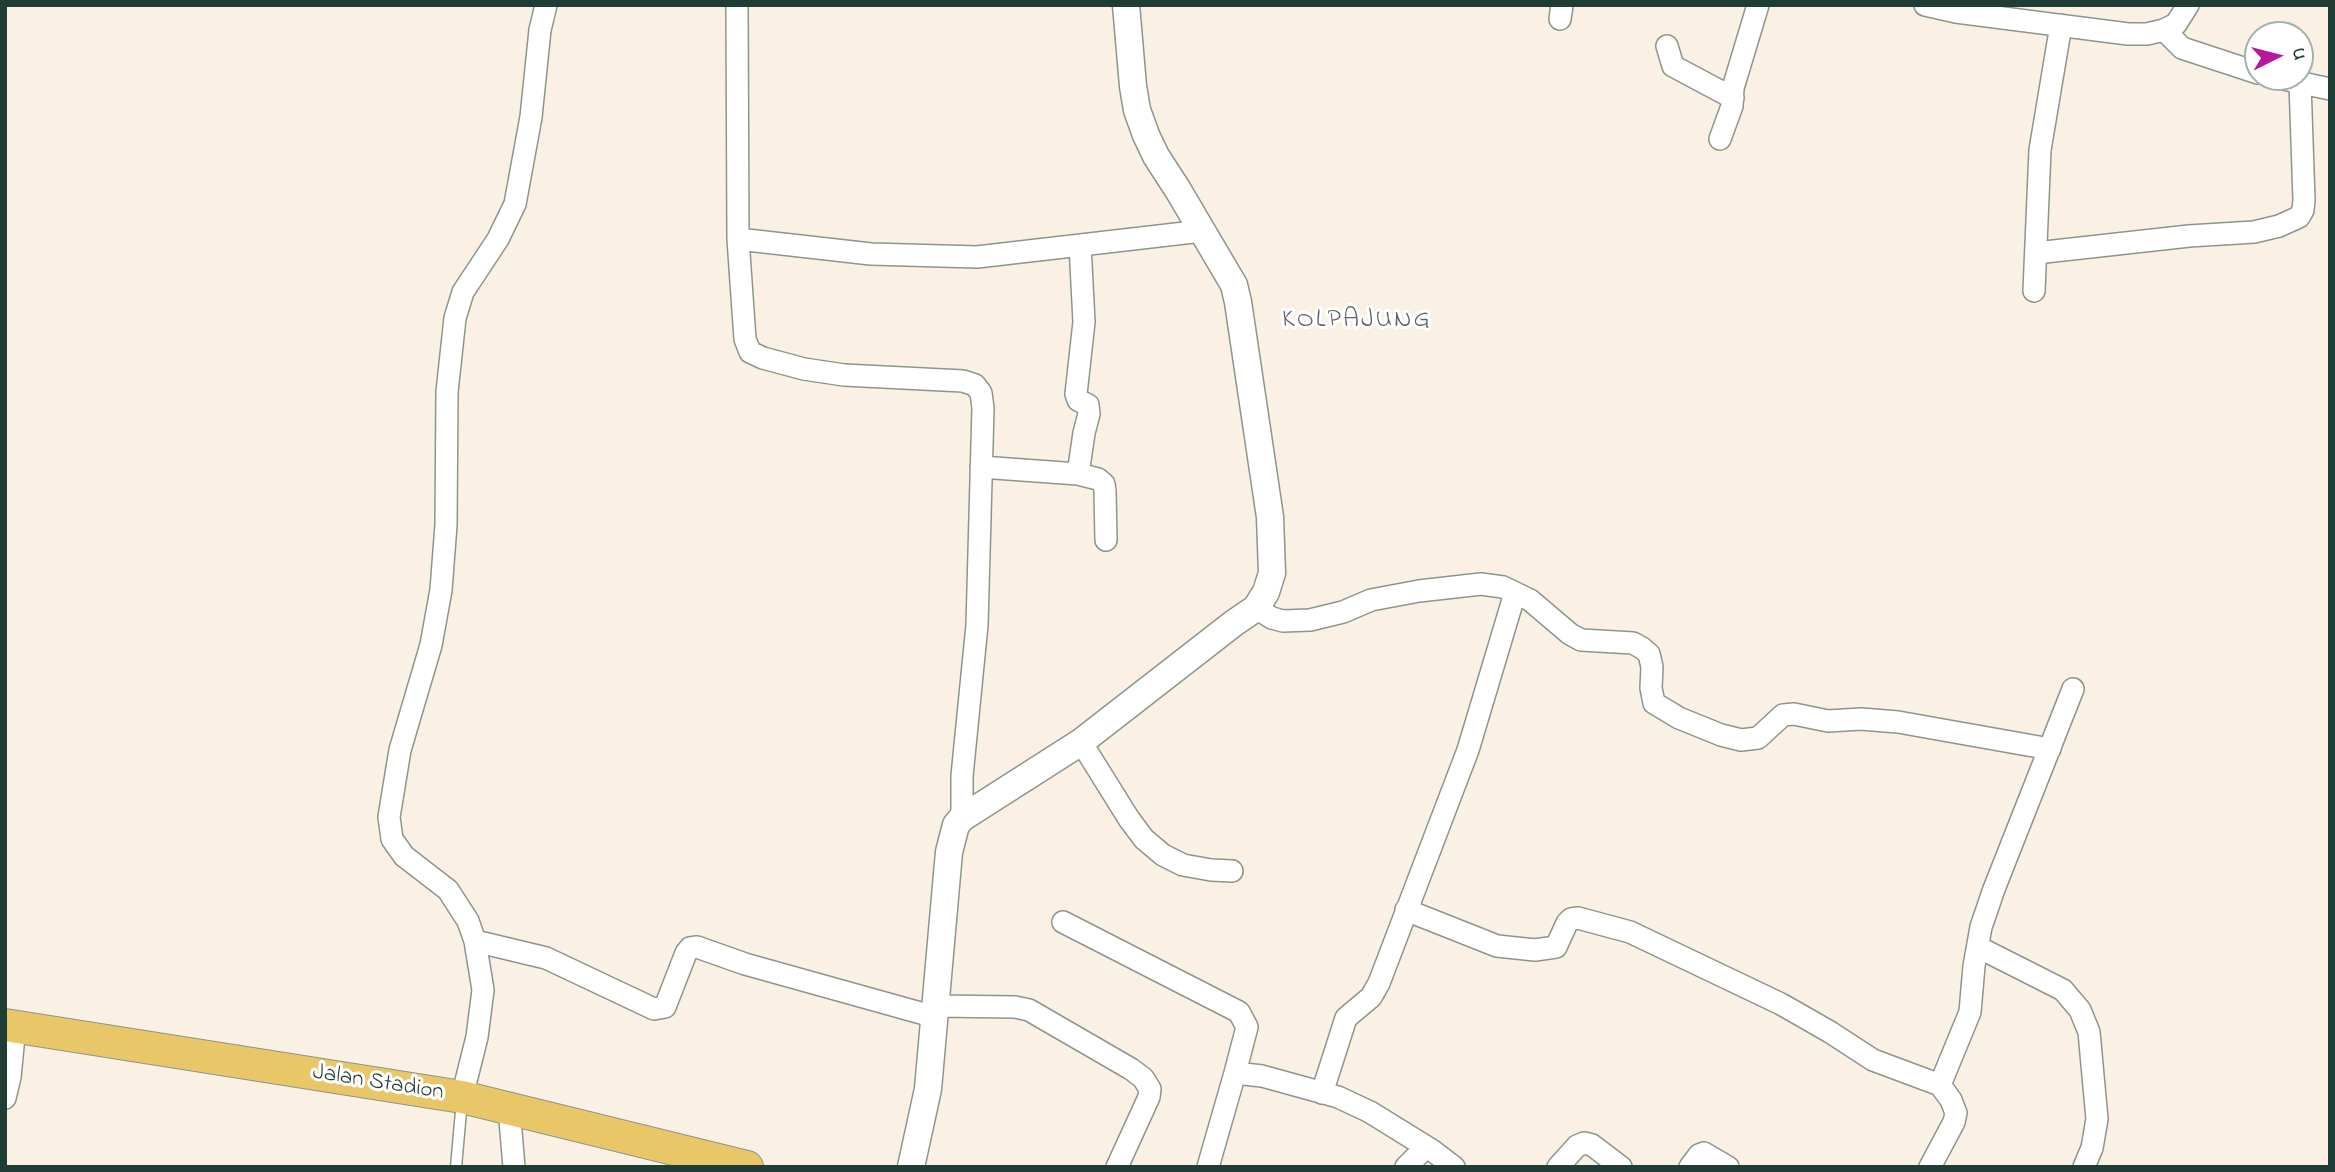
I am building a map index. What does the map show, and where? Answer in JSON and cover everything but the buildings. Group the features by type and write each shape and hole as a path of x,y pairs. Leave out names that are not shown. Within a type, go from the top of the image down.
{"main road":[{"name":"Jalan Stadion","path":"10,1026 463,1097 747,1167"}],"street":[{"path":"463,1097 477,1037 483,990 474,941 468,921 448,890 404,856 392,839 389,817 400,750 431,645 441,590 446,525 447,392 455,318 463,292 498,239 515,204 531,117 540,30 546,5"},
{"path":"737,5 738,239 745,338 750,352 804,369 963,381 975,385 981,393 983,408 977,625 962,776 962,818"},
{"path":"911,1167 928,1089 949,852 956,825 962,818 1081,742 1256,608 1266,592 1272,573 1270,517 1244,335 1234,285 1156,156 1137,110 1126,5"},
{"path":"1720,139 1730,115 1733,88 1758,5"},
{"path":"1925,5 1956,12 2005,12 2128,34 2164,30 2176,24 2188,5"},
{"path":"2034,291 2040,150 2061,24"},
{"path":"2164,30 2182,48 2244,68"},
{"path":"1667,46 1673,66 1733,98"},
{"path":"2036,253 2189,236 2254,232 2279,226 2299,217 2304,200 2300,91"},
{"path":"738,239 872,254 977,257 1202,231"},
{"path":"1078,474 1089,414 1088,405 1078,400 1076,394 1084,322 1080,245"},
{"path":"981,467 1078,474 1098,479 1104,484 1106,540"},
{"path":"1256,608 1283,621 1310,620 1343,612 1371,600 1419,591 1481,584 1503,587 1531,600 1570,634 1581,640 1633,643 1642,648 1649,654 1652,667 1651,688 1654,703 1671,714 1721,735 1741,740 1758,738 1783,715 1794,713 1828,721 1861,719 1898,722 2050,749"},
{"path":"1322,1093 1342,1026 1350,1013 1371,997 1375,990 1468,750 1516,593"},
{"path":"1941,1086 1970,1012 1981,928 2073,689"},
{"path":"1081,742 1144,839 1163,855 1183,864 1232,871"},
{"path":"1406,909 1497,946 1535,950 1556,947 1571,919 1578,918 1630,932 1781,1004 1873,1060 1941,1086 1956,1113 1954,1122 1930,1167"},
{"path":"1063,922 1239,1012 1247,1027 1208,1167"},
{"path":"474,941 546,958 654,1009 665,1007 687,953 690,948 696,947 745,964 936,1011 1015,1007 1029,1010 1143,1078 1150,1088 1149,1097 1117,1167"},
{"path":"1978,947 2063,990 2080,1010 2089,1032 2097,1119 2092,1148 2084,1167"},
{"path":"5,1098 10,1077 10,1026"},
{"path":"1236,1073 1262,1076 1338,1097 1370,1112 1454,1167"},
{"path":"509,1108 514,1167"},
{"path":"1558,1167 1577,1146 1584,1143 1621,1167"},
{"path":"1406,1167 1426,1147"},
{"path":"1690,1167 1699,1155 1704,1153 1728,1167"}],"lane":[{"path":"456,1167 463,1097"}],"district":[{"name":"KOLPAJUNG","path":"1357,322"}]}
